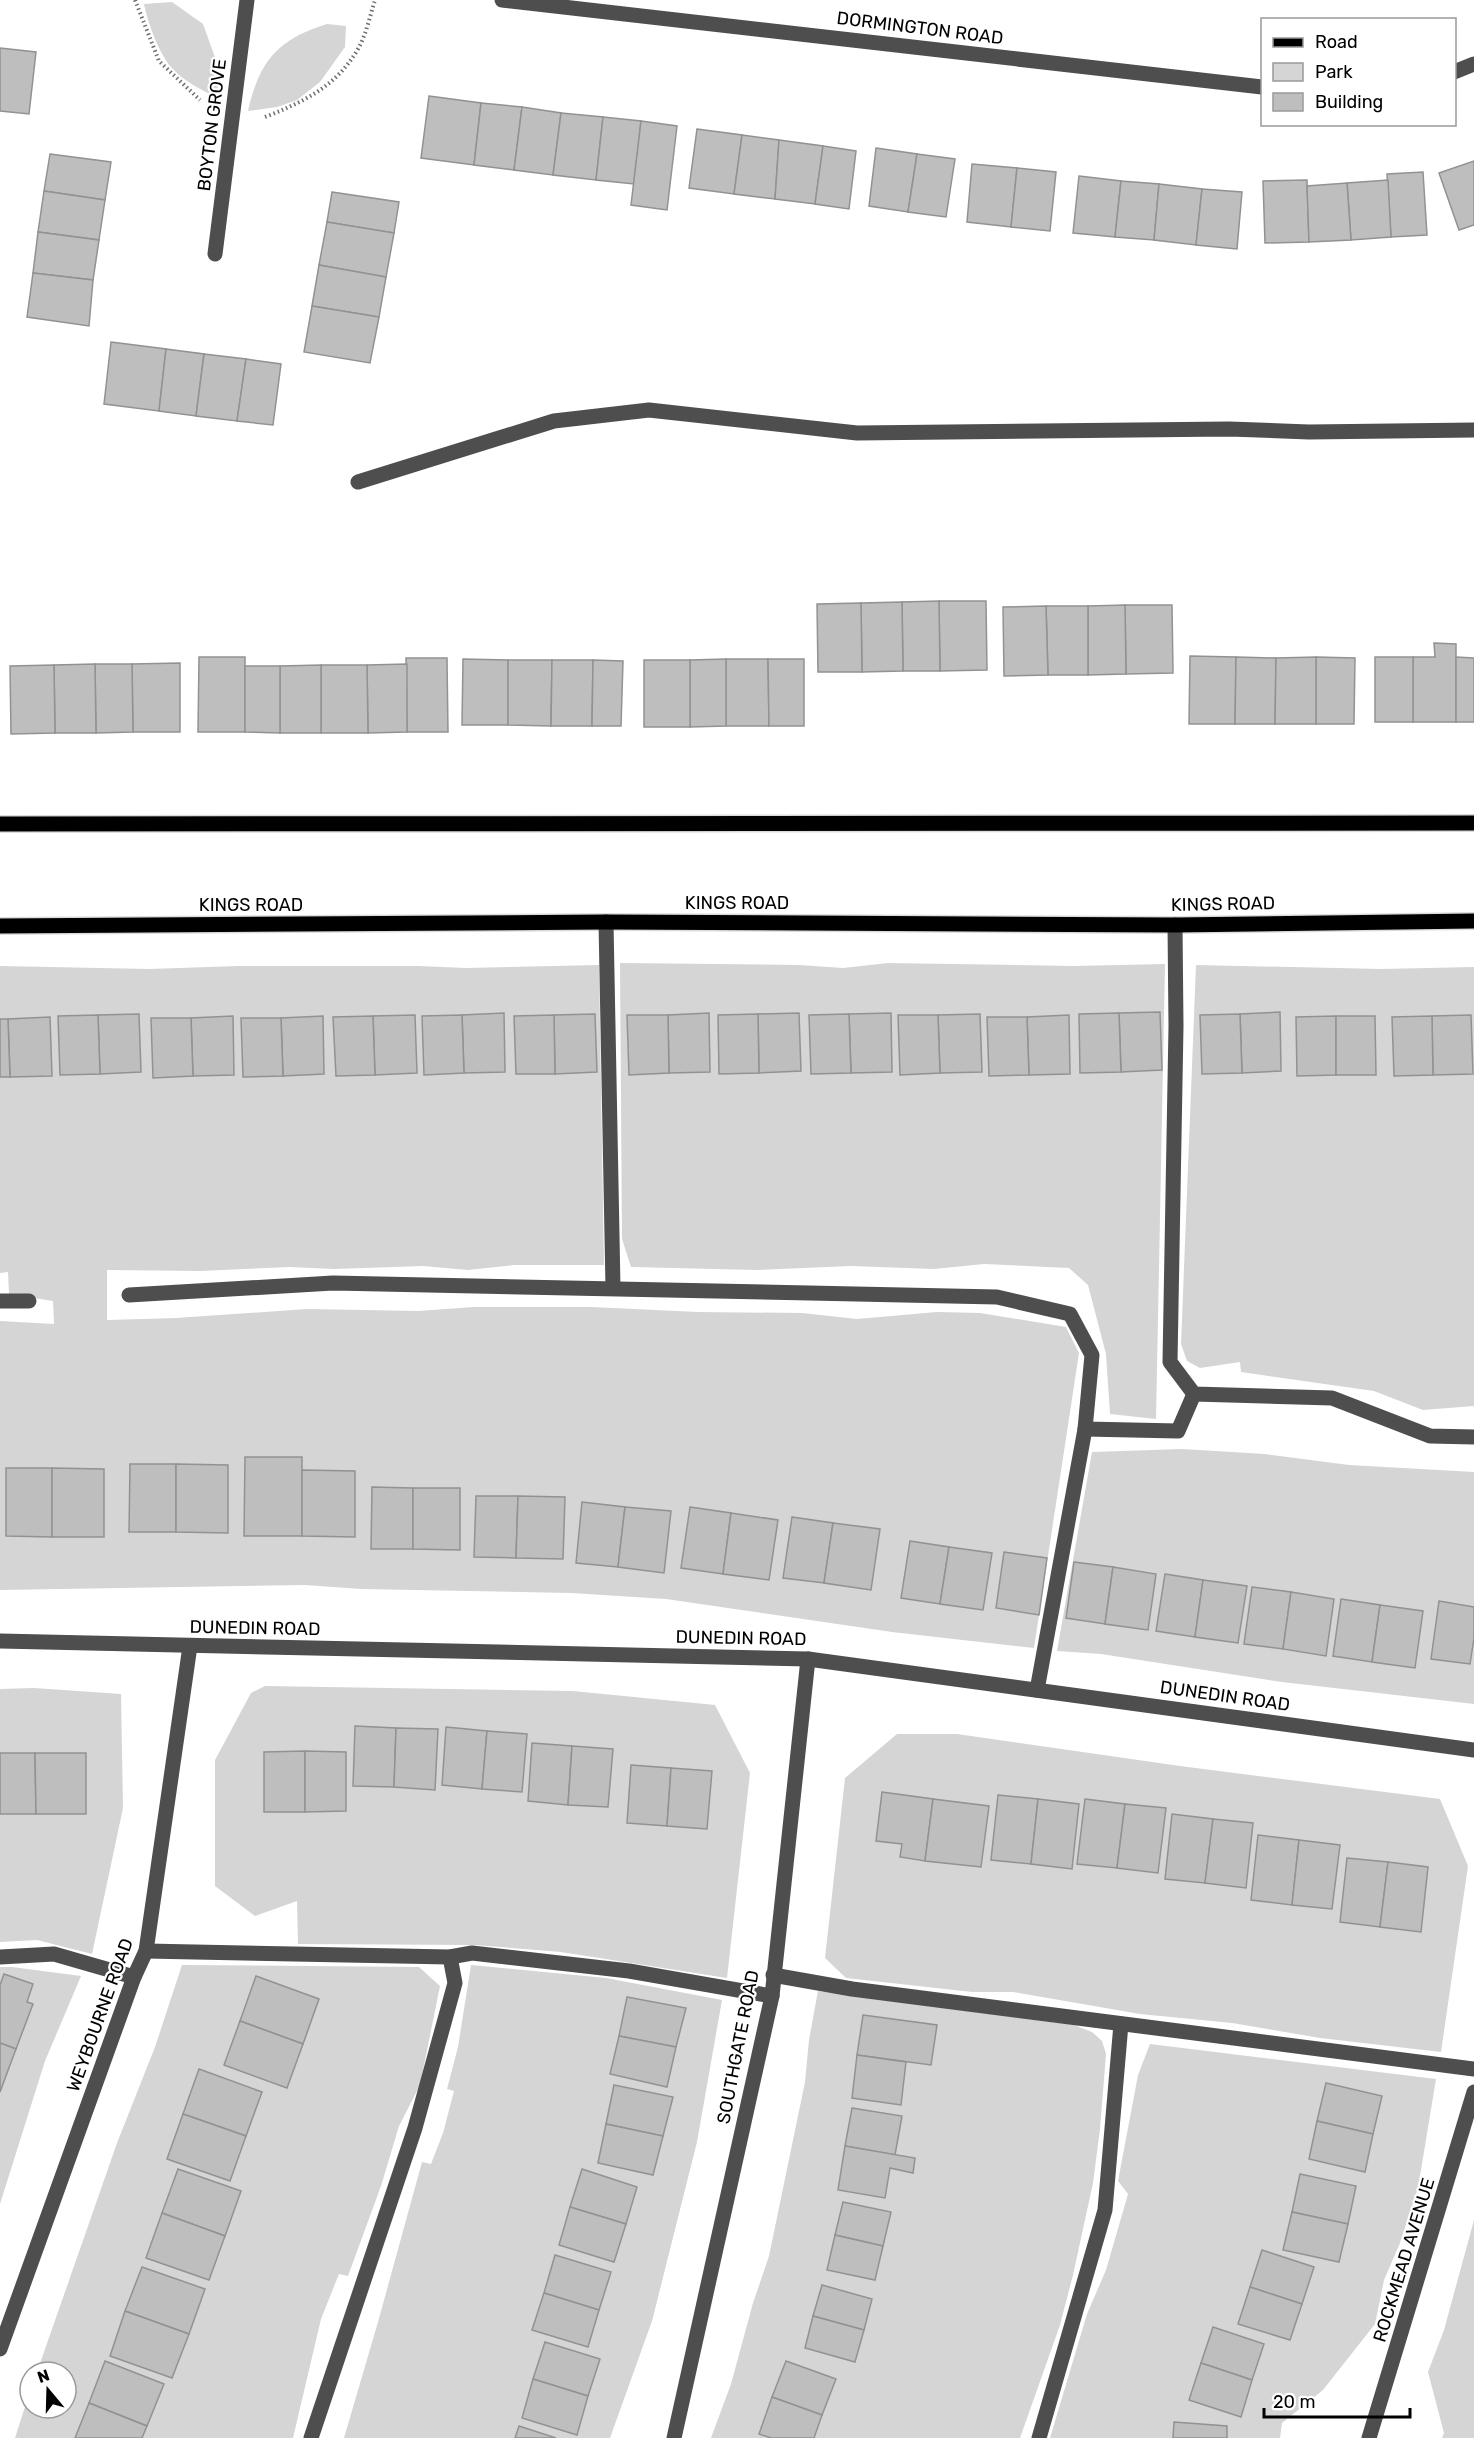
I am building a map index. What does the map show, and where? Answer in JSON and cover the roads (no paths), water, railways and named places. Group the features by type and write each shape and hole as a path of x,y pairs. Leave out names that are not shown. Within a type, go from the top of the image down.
{"main road":[{"path":"0,824 1474,823"},
{"name":"KINGS ROAD","path":"0,926 606,922 1175,925 1474,921"}],"street":[{"name":"BOYTON GROVE","path":"215,254 247,0"},
{"name":"DORMINGTON ROAD","path":"508,0 1261,87"},
{"path":"1456,72 1474,64"},
{"path":"358,482 554,421 649,410 857,433 1229,429 1309,432 1474,430"},
{"path":"606,922 613,1288"},
{"path":"1175,925 1176,1026 1170,1362 1194,1394"},
{"path":"129,1295 333,1283 613,1288 997,1297 1070,1314 1092,1355 1085,1430 1037,1690"},
{"path":"0,1301 28,1301"},
{"path":"1085,1430 1178,1431 1194,1394"},
{"path":"1194,1394 1332,1398 1430,1436 1474,1437"},
{"name":"DUNEDIN ROAD","path":"0,1641 808,1659 1474,1750"},
{"name":"WEYBOURNE ROAD","path":"0,2349 134,1977 146,1951 190,1646"},
{"name":"SOUTHGATE ROAD","path":"674,2438 772,1996 808,1659"},
{"path":"146,1951 450,1957 472,1953 617,1970 772,1996"},
{"path":"0,1957 54,1954 134,1977"},
{"path":"311,2438 416,2128 455,1983 450,1957"},
{"path":"773,1975 852,1989 1474,2069"},
{"path":"1039,2438 1105,2210 1121,2024"},
{"name":"ROCKMEAD AVENUE","path":"1369,2438 1472,2110 1474,2092"}]}
